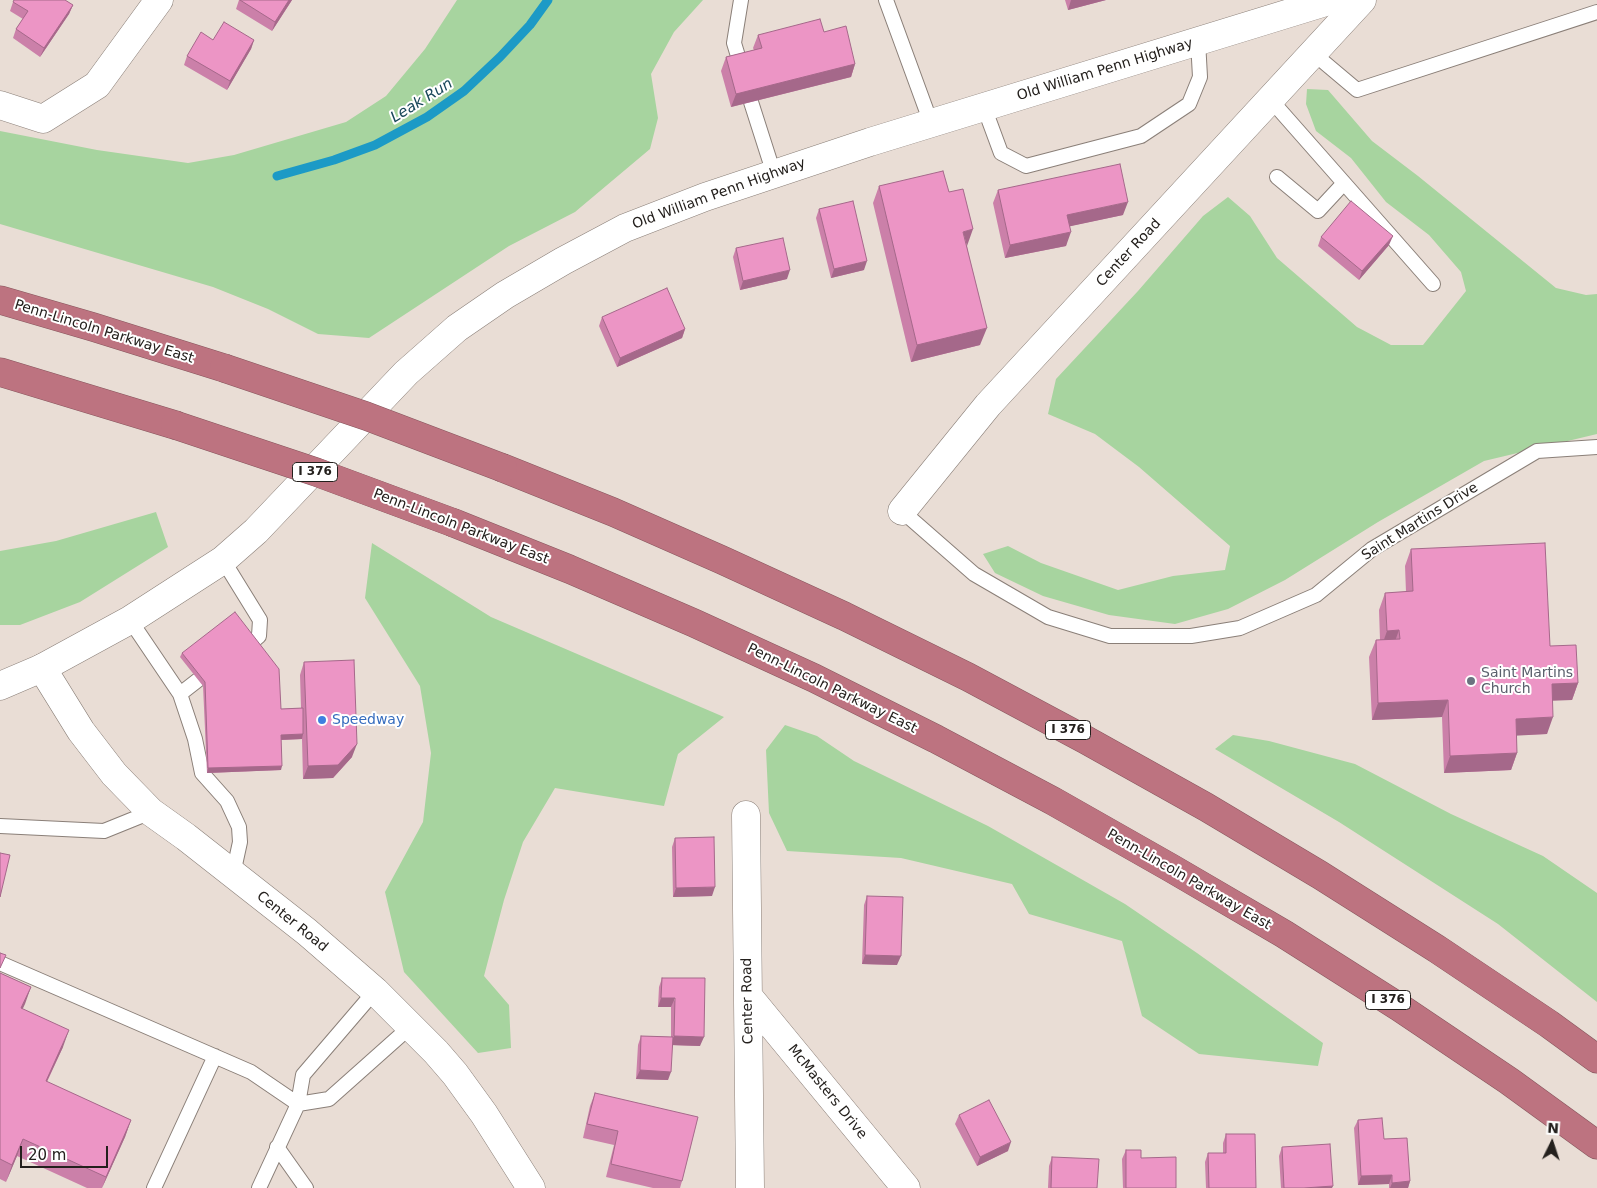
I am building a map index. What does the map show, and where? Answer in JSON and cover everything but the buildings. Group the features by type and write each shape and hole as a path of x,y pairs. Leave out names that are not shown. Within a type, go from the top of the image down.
{"highway":[{"name":"Penn-Lincoln Parkway East","path":"0,300 93,326 366,416 503,468 713,556 844,616 1086,740 1206,807 1320,875 1437,949 1549,1024 1597,1059"},
{"name":"Penn-Lincoln Parkway East","path":"0,372 174,425 316,472 454,523 578,573 814,678 936,739 1053,801 1284,934 1399,1007 1509,1081 1597,1145"}],"street":[{"path":"0,105 43,119 97,85 159,0"},
{"name":"Old William Penn Highway","path":"0,686 42,668 130,620 222,560 256,531 406,373 465,322 513,290 625,228 705,197 930,123 1332,0"},
{"name":"Center Road","path":"902,511 988,405 1362,0"},
{"name":"Center Road","path":"42,668 81,731 114,774 151,812 307,932 411,1026 455,1074 531,1188"},
{"name":"Center Road","path":"746,815 750,1188"},
{"name":"McMasters Drive","path":"748,996 906,1188"}],"lane":[{"path":"741,0 734,42 741,66"},
{"path":"886,0 930,123"},
{"path":"1313,53 1357,90 1597,12"},
{"path":"984,107 1001,153 1026,166 1141,136 1189,104 1200,77 1198,41"},
{"path":"1270,99 1432,284"},
{"path":"751,102 774,174"},
{"path":"1277,177 1318,211 1344,184"},
{"name":"Saint Martins Drive","path":"902,511 974,574 1048,617 1110,636 1191,636 1240,628 1316,595 1372,549 1537,452 1597,447"},
{"path":"222,560 260,620 259,636 253,641"},
{"path":"130,620 180,694 195,739 202,773 227,801 239,827 240,842 233,874"},
{"path":"180,694 198,680"},
{"path":"0,826 104,830 151,812"},
{"path":"0,963 251,1072 298,1104 329,1099 411,1026"},
{"path":"259,1188 298,1104 303,1075 374,991"},
{"path":"154,1188 215,1056"},
{"path":"277,1148 306,1188"}],"green space":[{"path":"457,0 703,0 674,32 651,74 658,118 650,149 575,212 509,246 369,338 318,334 268,309 213,287 0,224 0,131 97,150 188,163 234,155 346,122 386,96 425,49"},
{"path":"1307,89 1328,90 1372,141 1556,288 1586,295 1597,294 1597,434 1484,461 1378,522 1285,580 1228,609 1175,624 1109,615 1043,596 995,573 983,554 1008,546 1041,563 1118,590 1173,576 1225,570 1230,546 1139,467 1095,434 1048,414 1056,379 1138,291 1203,216 1228,197 1250,216 1277,258 1357,327 1391,345 1423,345 1466,291 1461,272 1429,235 1386,202 1351,158 1316,131 1306,104"},
{"path":"156,512 168,547 80,602 20,625 0,625 0,551 56,541"},
{"path":"372,543 491,617 724,717 678,754 664,806 555,788 523,842 504,900 484,976 509,1005 511,1048 478,1053 404,972 385,892 423,822 431,753 420,686 365,598"},
{"path":"785,725 817,736 854,761 988,826 1125,904 1323,1043 1318,1066 1199,1054 1142,1016 1122,941 1029,914 1012,884 901,858 787,851 769,813 766,750"},
{"path":"1233,735 1269,741 1355,764 1451,814 1543,856 1597,893 1597,1002 1498,924 1339,822 1215,749"}],"waterway":[{"name":"Leak Run","path":"277,176 334,160 375,145 427,117 464,91 500,57 530,25 548,0"}],"place":[{"name":"Saint Martins Church","path":"1471,681"},
{"name":"Speedway","path":"322,720"}]}
